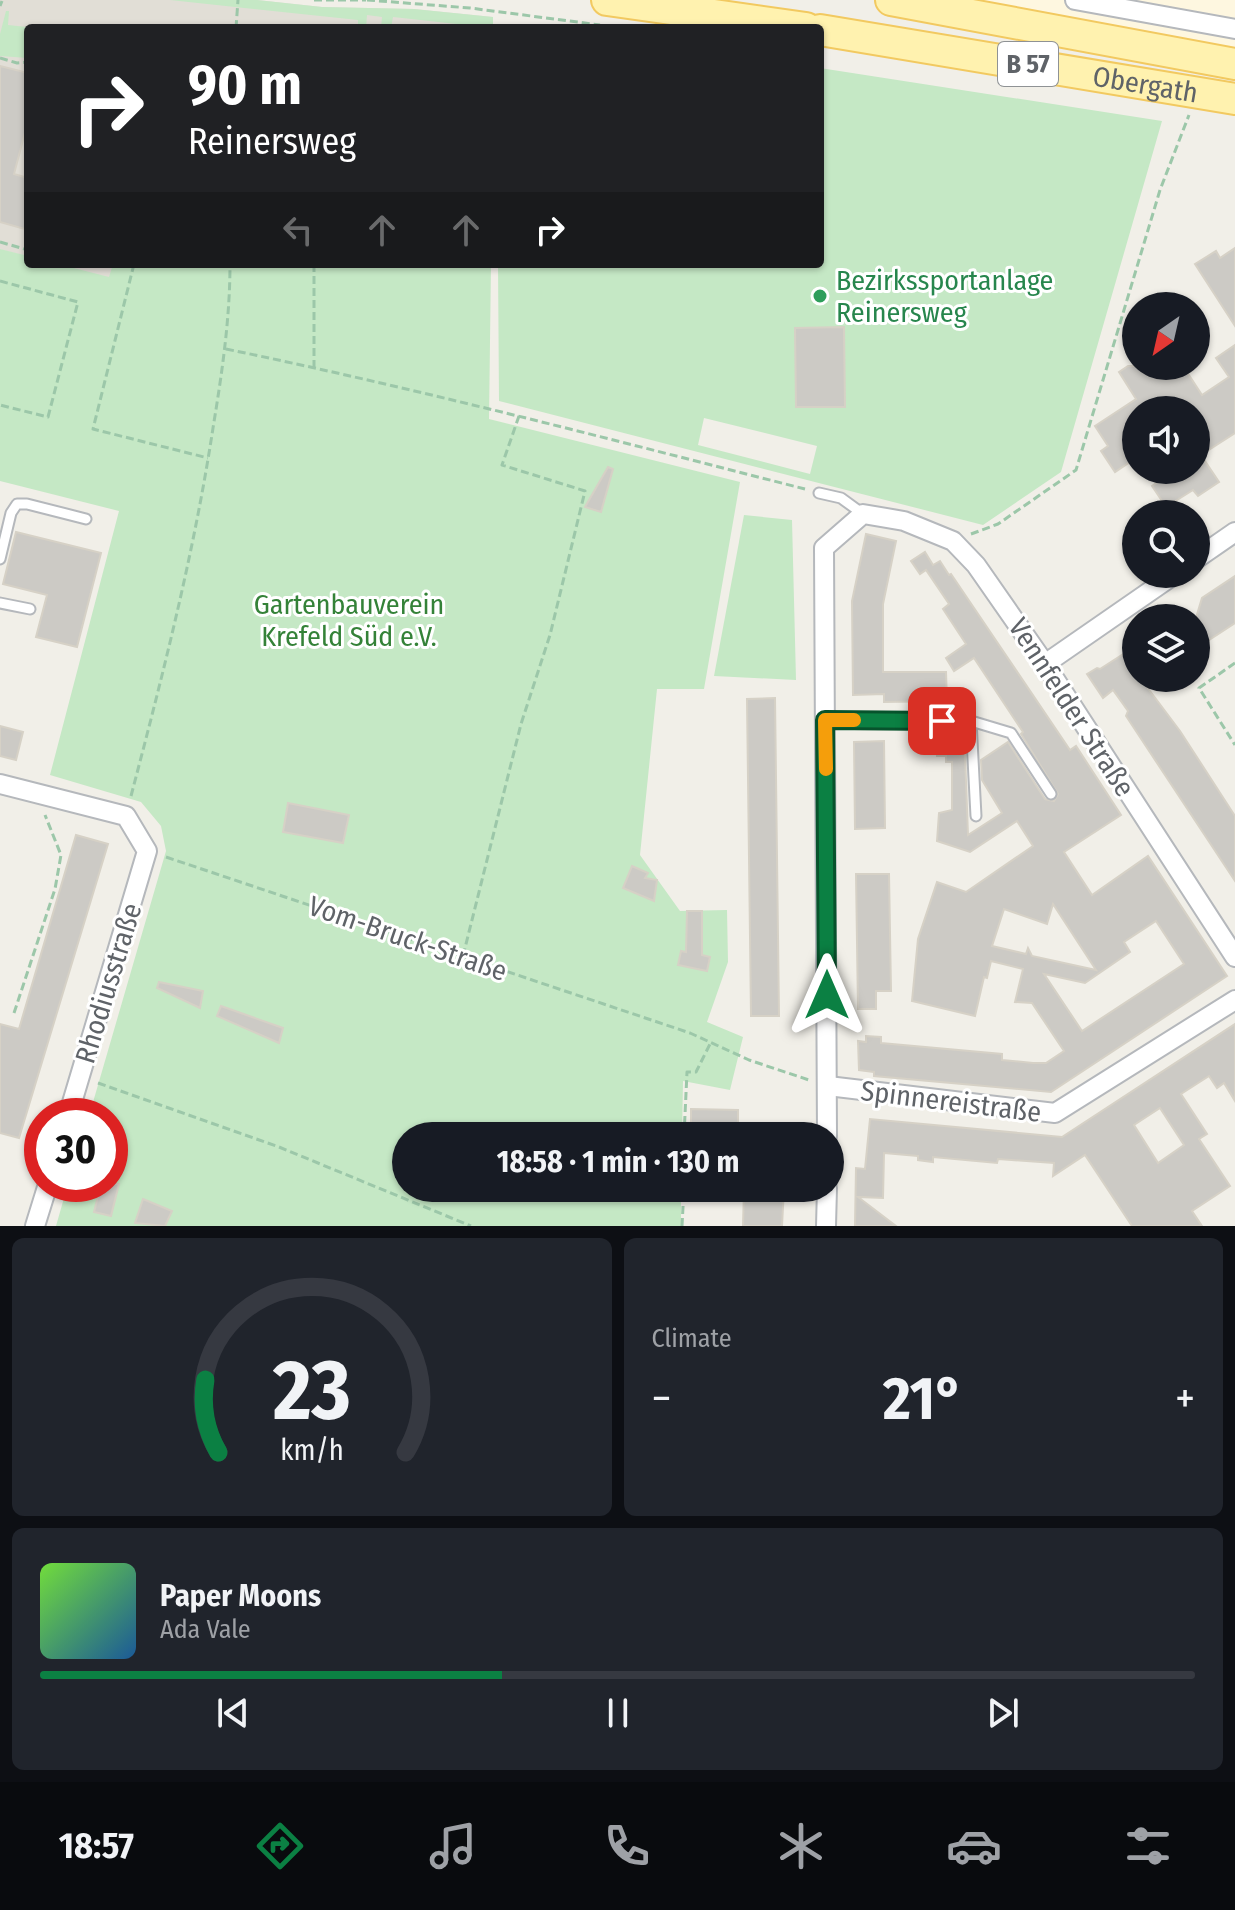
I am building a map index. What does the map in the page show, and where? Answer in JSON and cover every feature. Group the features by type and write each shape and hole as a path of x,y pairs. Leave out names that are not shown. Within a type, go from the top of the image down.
{"main road":[{"name":"Obergath","path":"891,0 1235,64"},
{"path":"608,13 753,24"},
{"name":"Obergath","path":"824,31 1235,99"}],"street":[{"path":"1075,0 1235,29"},
{"path":"827,1122 824,548 863,514"},
{"name":"Vennfelder Straße","path":"863,514 904,521 953,541 976,565 1045,664 1235,957"},
{"path":"1210,549 1235,532"},
{"path":"1045,664 1155,588"},
{"path":"0,784 126,816 147,851"},
{"name":"Rhodiusstraße","path":"74,1098 147,851"},
{"name":"Spinnereistraße","path":"828,1086 1055,1113 1235,1000"},
{"path":"35,1226 42,1202"},
{"path":"826,1226 827,1202"}],"lane":[{"path":"819,493 841,498 863,514"},
{"path":"0,559 11,513 17,504 86,519"},
{"path":"0,603 30,609"},
{"path":"825,720 971,721 1011,733 1051,794"},
{"path":"971,721 976,816"}],"path":[{"path":"236,24 238,0"},
{"path":"314,0 416,2 470,8 608,13"},
{"path":"0,6 2,1"},
{"path":"0,58 24,62"},
{"path":"953,541 998,524 1076,470 1160,190 1197,91"},
{"path":"0,242 24,249"},
{"path":"133,268 93,429 209,458"},
{"path":"126,816 178,617 209,458 226,349 230,268"},
{"path":"314,268 314,367"},
{"path":"0,281 78,302 48,417 0,405"},
{"path":"226,349 519,416 819,493"},
{"path":"463,956 521,724 550,635 585,491 502,465 519,416"},
{"path":"1235,663 1199,688 1235,745"},
{"path":"14,1013 55,889 61,855 36,793"},
{"name":"Vom-Bruck-Straße","path":"147,851 463,956 828,1086"},
{"path":"685,1122 687,1072 696,1072 711,1042"},
{"path":"80,1077 279,1147 471,1226"},
{"path":"682,1226 683,1202"}],"shaded area":[{"path":"0,0 257,0 493,17 493,24 24,24 24,268 127,268 0,481"},
{"path":"978,0 1235,0 1235,57 1184,48"}],"green space":[{"path":"170,0 257,0 322,7 414,9 493,17 493,24 457,24 393,17 392,24 381,24 382,17 367,15 366,24 358,24 358,20"},
{"path":"6,11 9,11 8,25 24,27 24,58 0,56 0,34"},
{"path":"824,69 1162,121 1061,472 983,525 499,401 498,268 824,268","holes":["795,328 843,328 845,407 796,407","704,418 817,446 810,474 698,445"]},
{"name":"Gartenbauverein Krefeld Süd e.V.","path":"0,249 24,255 24,268 74,268 109,277 112,268 491,268 489,419 740,482 704,689 657,689 640,855 680,911 727,910 728,962 707,1022 743,1037 730,1090 683,1081 682,1122 392,1122 392,1202 681,1202 681,1226 56,1226 63,1202 128,1202 128,1098 94,1098 166,851 161,826 141,802 50,775 119,511 0,481"},
{"path":"744,515 792,520 796,680 714,676"}],"building":[{"path":"0,66 24,72 24,136 14,174 24,177 24,229 0,222"},
{"path":"1235,248 1235,326 1195,264 1216,251 1220,258"},
{"path":"844,327 845,407 796,407 795,328"},
{"path":"1235,345 1235,433 1210,449 1210,396 1134,396 1124,380 1192,380 1202,395 1229,377 1216,358"},
{"path":"1122,408 1122,467 1115,472 1101,451 1108,446 1095,426"},
{"path":"608,467 613,469 601,512 585,507"},
{"path":"1210,468 1219,482 1198,496 1193,490 1177,500 1161,500 1152,486 1210,484"},
{"path":"16,532 101,553 77,647 36,637 47,595 3,584"},
{"path":"866,534 896,541 883,604 883,672 946,672 947,701 884,702 884,694 853,695 852,601"},
{"path":"925,552 933,565 940,561 951,574 1070,750 1076,746 1121,815 1064,852 1092,895 1148,856 1227,976 1051,1092 874,1076 874,1072 859,1070 858,1041 866,1042 866,1036 881,1037 881,1043 1002,1054 1002,1060 1033,1063 1046,1063 1064,1051 1032,1003 1015,1002 1023,969 991,961 975,1016 912,1001 918,939 937,882 966,892 1033,846 1017,821 970,852 937,841 939,813 952,810 952,762 946,762 946,756 937,756 936,728 964,728 968,835 1002,813 982,780 981,760 1008,742 1045,799 1054,801 1058,794 1021,734 1023,732 974,658 954,671 946,658 966,644 943,609 949,604 926,570 920,574 911,561","holes":["1053,904 1096,970 1032,956 1028,948 1026,954 992,946 1004,909 1047,924","1156,921 1184,964 1082,1031 1044,974 1085,983 1130,952 1124,942"]},
{"path":"1235,576 1235,623 1210,639 1210,604 1200,604 1202,598"},
{"path":"1122,655 1122,692 1151,692 1235,816 1235,881 1126,716 1128,711 1113,690 1103,698 1087,674"},
{"path":"775,698 779,1016 751,1016 747,699"},
{"path":"0,726 23,732 16,760 0,756"},
{"path":"884,741 885,828 855,829 854,742"},
{"path":"288,803 349,815 343,843 283,832"},
{"path":"76,835 108,844 31,1098 24,1098 24,1121 19,1138 0,1133 0,1024 19,1029"},
{"path":"632,866 648,873 645,878 657,880 654,901 623,888"},
{"path":"856,874 889,874 891,991 876,991 876,1009 858,1009"},
{"path":"687,911 702,911 702,955 710,957 707,971 678,965 681,951 686,952"},
{"path":"159,982 203,991 200,1008 157,988"},
{"path":"221,1006 283,1028 279,1043 217,1016"},
{"path":"1235,1024 1235,1101 1224,1083 1217,1088 1209,1076 1181,1094 1207,1134 1199,1139 1230,1186 1192,1211 1202,1226 1132,1226 1085,1155 1053,1176 1054,1163 998,1159 997,1163 933,1157 933,1162 918,1160 918,1156 884,1153 883,1198 858,1197 896,1226 855,1226 856,1168 865,1169 870,1119 1062,1137","holes":["1160,1108 1184,1145 1158,1163 1134,1125"]},
{"path":"691,1109 738,1110 738,1122 691,1122"},
{"path":"143,1199 172,1211 165,1226 135,1223"},
{"path":"96,1202 114,1202 111,1216 94,1212"},
{"path":"744,1202 783,1202 782,1226 743,1226"}],"slow traffic":[{"path":"826,769 825,720 854,720"}],"place":[{"name":"Bezirkssportanlage Reinersweg","path":"820,296"}],"route":[{"path":"827,995 825,720 942,721"}]}
